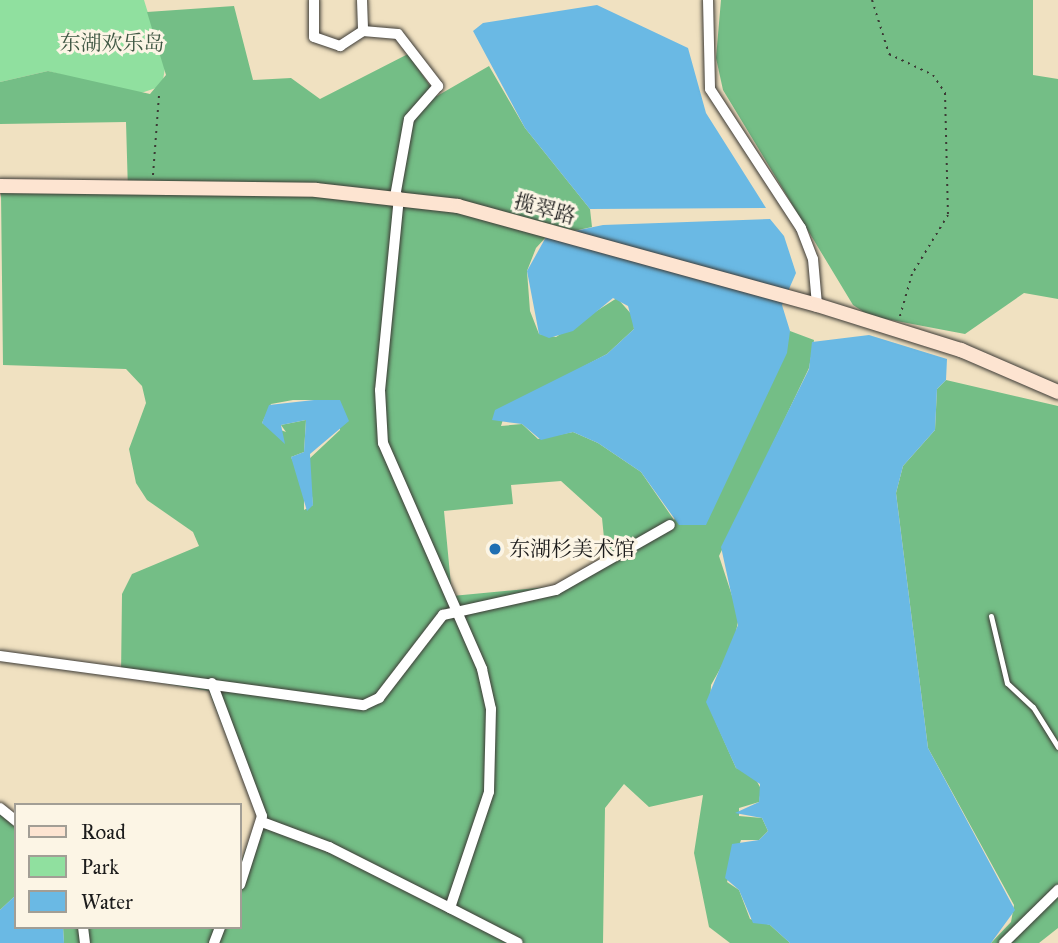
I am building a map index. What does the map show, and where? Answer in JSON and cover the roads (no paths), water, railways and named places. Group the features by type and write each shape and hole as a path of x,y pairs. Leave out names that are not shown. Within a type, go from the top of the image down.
{"street":[{"path":"314,0 314,37 340,46 363,31 398,34 438,86 409,119 397,197 380,390 383,443 428,537 452,611 482,669 491,709 489,792 450,908"},
{"path":"362,0 363,31"},
{"path":"707,0 710,89 801,228 813,259 817,305"},
{"name":"揽翠路","path":"0,186 152,187 397,197 528,225 817,305 899,331 1058,392"},
{"path":"0,656 369,704 433,623 452,611 561,589 670,525"},
{"path":"212,683 244,757 262,822 242,879"},
{"path":"0,808 14,819"},
{"path":"262,822 329,847 518,943"},
{"path":"1004,943 1058,890"}],"lane":[{"path":"991,616 1007,683 1034,707 1058,747"}],"water":[{"path":"597,5 688,48 706,113 766,208 590,209 525,128 473,31 483,23"},
{"path":"770,219 784,236 796,273 782,305 790,331 787,353 706,525 679,525 641,472 598,443 573,432 541,440 522,424 492,420 495,410 607,354 634,329 628,306 613,298 573,331 549,338 539,334 527,271 546,237 603,225"},
{"path":"869,335 947,359 946,380 937,389 935,430 903,466 896,493 928,748 1015,910 991,943 790,943 770,925 753,923 739,890 725,878 732,844 759,840 768,831 762,818 735,813 759,802 760,784 736,768 706,702 738,625 721,547 809,369 812,342"},
{"path":"340,400 349,421 310,454 313,505 307,511 291,457 304,452 306,420 281,425 285,444 262,423 269,405"},
{"path":"14,897 14,929 63,929 64,943 0,943 0,910"}],"place":[{"name":"东湖杉美术馆","path":"495,549"}],"park label":[{"name":"东湖欢乐岛","path":"112,43"}]}
